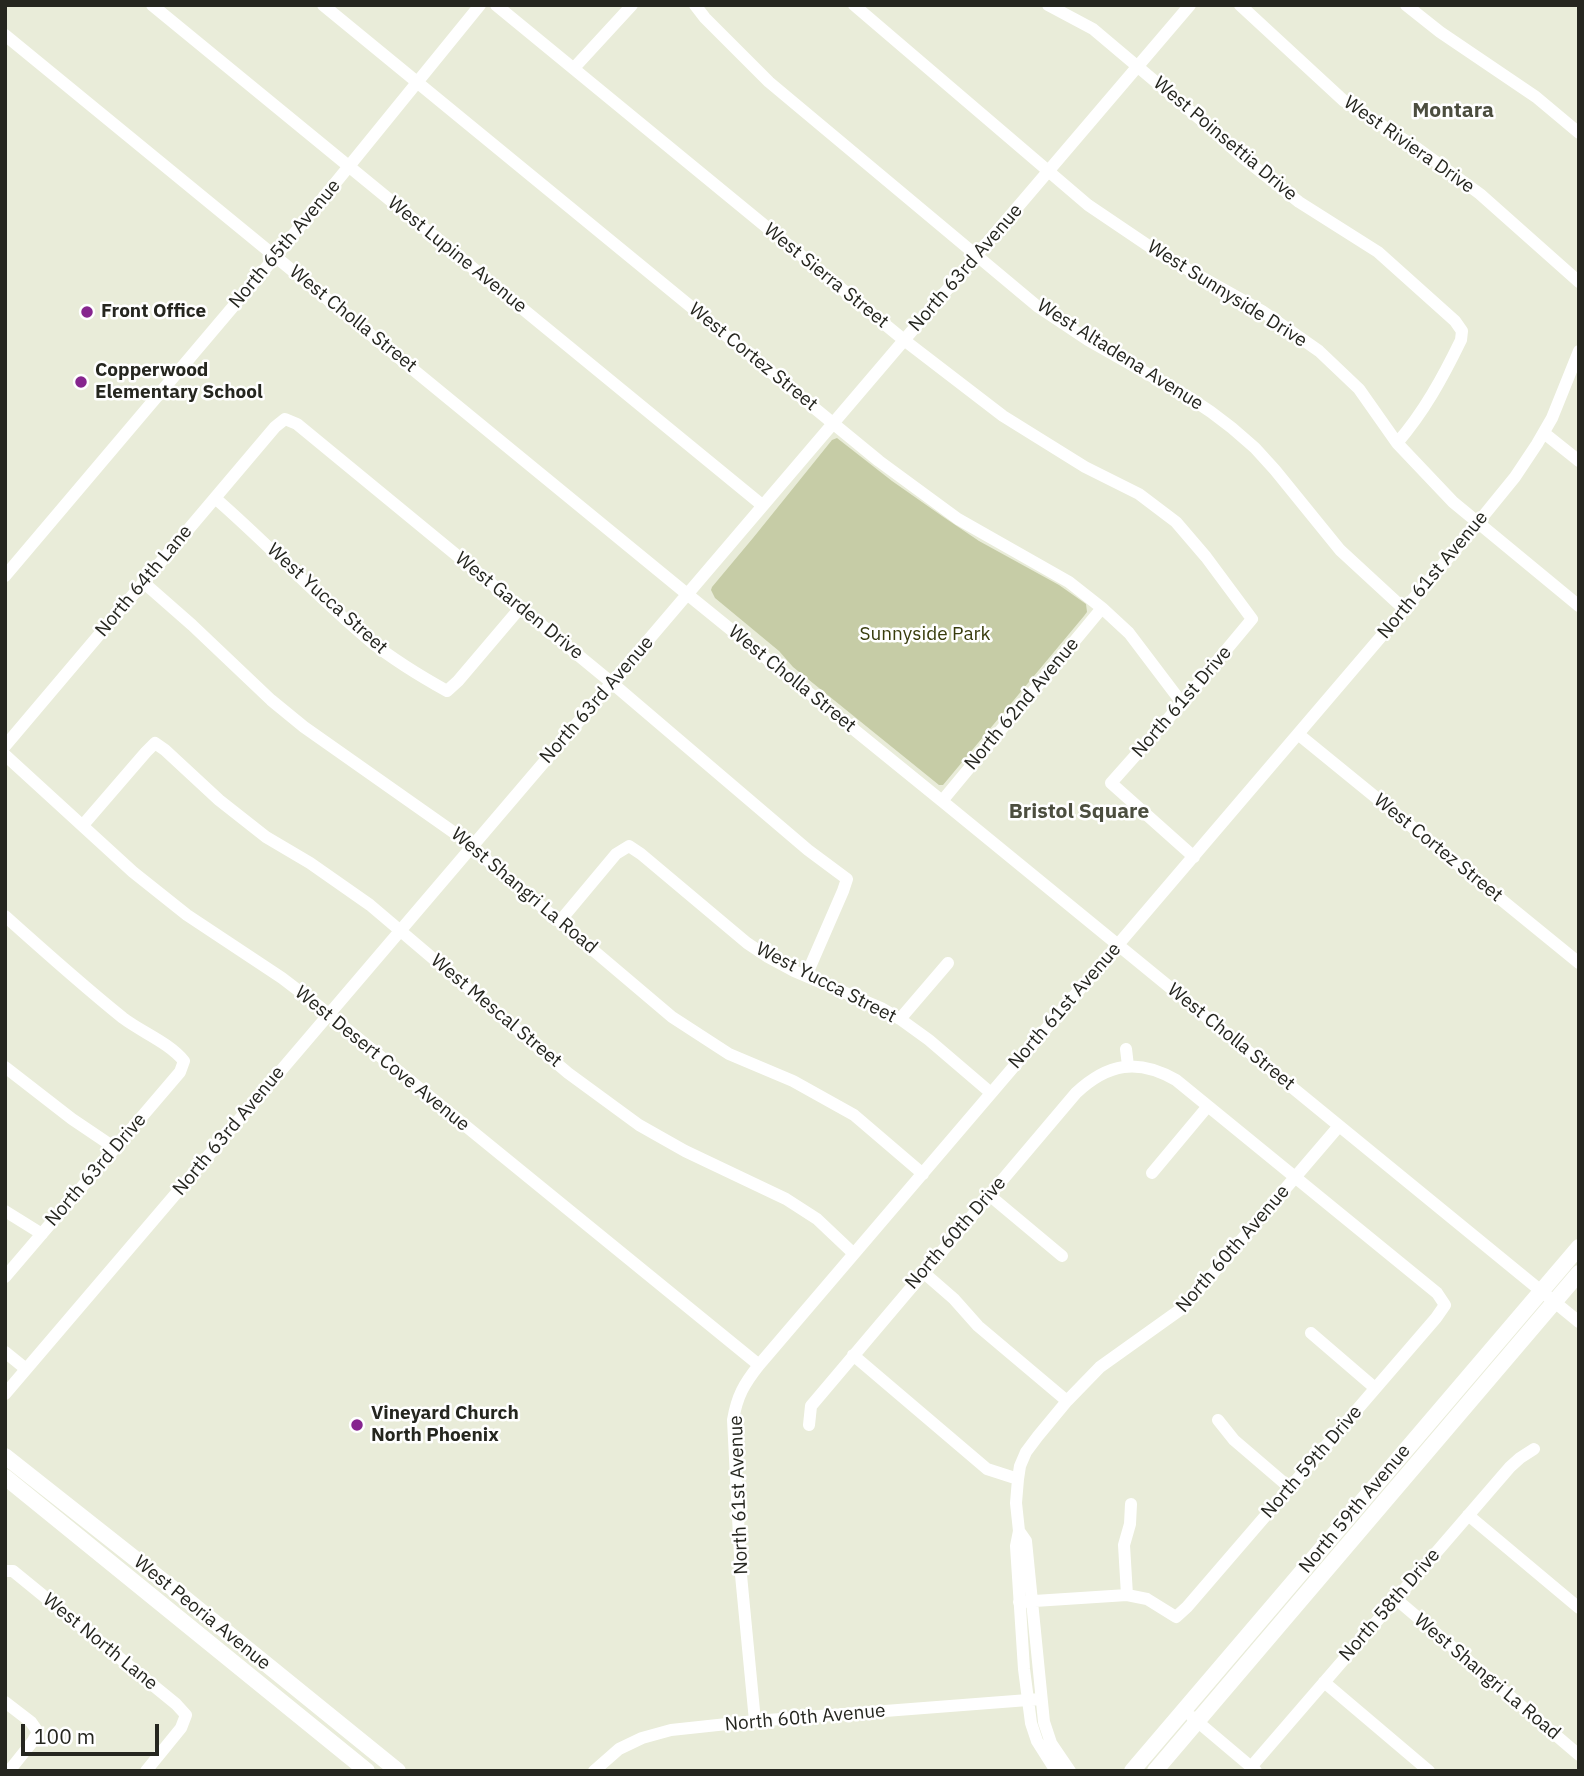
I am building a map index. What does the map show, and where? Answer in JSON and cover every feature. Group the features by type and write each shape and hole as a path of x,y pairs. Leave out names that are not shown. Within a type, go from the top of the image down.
{"main road":[{"name":"North 59th Avenue","path":"1132,1771 1190,1716 1549,1296 1579,1247"},
{"name":"North 59th Avenue","path":"1549,1296 1579,1273"},
{"name":"West Peoria Avenue","path":"5,1456 398,1771"},
{"name":"West Peoria Avenue","path":"5,1477 367,1771"},
{"path":"191,1628 219,1640 277,1687 292,1685"},
{"name":"North 59th Avenue","path":"1155,1771 1190,1716"}],"street":[{"name":"West Lupine Avenue","path":"152,5 762,505"},
{"name":"West Cortez Street","path":"323,5 879,461 958,519 1069,582 1102,608 1129,634 1182,703"},
{"name":"North 65th Avenue","path":"7,571 276,256 480,5"},
{"name":"West Sierra Street","path":"496,5 904,341 1003,416 1085,467 1139,494 1177,522 1252,620"},
{"path":"573,68 632,5"},
{"name":"West Altadena Avenue","path":"695,5 769,82 1037,306 1088,340 1212,412 1255,448 1340,550 1404,609"},
{"name":"West Sunnyside Drive","path":"854,5 1088,205 1162,255 1262,311 1319,351 1359,389 1397,443 1453,502 1579,606"},
{"name":"West Poinsettia Drive","path":"1048,5 1093,29 1251,165 1299,202 1378,252 1455,321 1462,331 1461,340 1419,416 1397,443"},
{"name":"North 63rd Avenue","path":"5,1394 1190,5"},
{"name":"West Riviera Drive","path":"1240,5 1344,101 1418,148 1480,194 1579,282"},
{"path":"1406,5 1440,33 1536,97 1579,133"},
{"name":"West Cholla Street","path":"5,35 1579,1322"},
{"name":"North 61st Avenue","path":"755,1721 741,1575 733,1420 741,1390 759,1365 1478,523 1515,477 1544,433 1579,351"},
{"name":"North 64th Lane","path":"5,746 275,427 285,419"},
{"name":"West Garden Drive","path":"285,419 297,424 846,879 806,976"},
{"path":"1544,433 1579,461"},
{"name":"West Yucca Street","path":"215,498 372,642 400,663 447,691 520,608"},
{"name":"West Shangri La Road","path":"143,582 271,700 304,727 419,806 471,846 672,1017 729,1054 793,1081 855,1115 923,1174"},
{"name":"North 62nd Avenue","path":"942,800 1102,608"},
{"name":"North 61st Drive","path":"1194,857 1111,783 1252,620"},
{"name":"West Cortez Street","path":"1298,734 1579,963"},
{"name":"West Mescal Street","path":"83,825 155,743 219,800 266,837 310,863 401,930 568,1073 639,1125 685,1152 786,1199 817,1219 854,1254"},
{"name":"West Desert Cove Avenue","path":"5,755 133,872 187,915 282,978 329,1014 759,1365"},
{"name":"West Yucca Street","path":"560,921 616,854 629,846 747,943 806,976 900,1019 991,1093"},
{"name":"North 63rd Drive","path":"5,915 126,1020 175,1051 184,1061 180,1072 5,1277"},
{"path":"900,1019 948,962"},
{"path":"1126,1049 1128,1066 1149,1068 1176,1080 1295,1177"},
{"name":"North 60th Drive","path":"809,1425 811,1406 1076,1093 1104,1072 1128,1066"},
{"path":"5,1067 72,1119 116,1148"},
{"path":"1152,1173 1208,1106"},
{"name":"North 60th Avenue","path":"594,1771 619,1749 671,1730 1034,1700 1026,1602 1016,1546 1019,1531 1016,1503 1018,1479 1026,1452 1067,1401 1100,1367 1184,1307 1339,1126"},
{"name":"North 59th Drive","path":"1127,1595 1147,1600 1176,1617 1187,1607 1445,1305 1437,1293 1295,1177"},
{"path":"989,1195 1062,1256"},
{"path":"5,1211 42,1234"},
{"path":"923,1272 954,1299 978,1326 1067,1401"},
{"path":"1311,1333 1375,1388"},
{"path":"5,1352 26,1369"},
{"path":"853,1355 987,1469 1018,1479"},
{"path":"1218,1420 1234,1440 1290,1488"},
{"name":"North 58th Drive","path":"1254,1769 1324,1682 1510,1467 1534,1449"},
{"path":"1026,1602 1127,1595 1124,1545 1130,1524 1131,1504"},
{"path":"1468,1515 1577,1603"},
{"name":"West North Lane","path":"9,1571 176,1704 186,1715 181,1728 146,1771"},
{"name":"West Shangri La Road","path":"1396,1599 1579,1755"},
{"path":"1324,1682 1429,1771"},
{"path":"1034,1700 1033,1731 1056,1771"},
{"path":"1034,1700 1051,1743 1070,1771"},
{"path":"5,1702 31,1722 38,1731 9,1771"},
{"path":"1190,1716 1254,1769"}],"green space":[{"name":"Sunnyside Park","path":"837,438 892,481 979,541 1059,585 1086,604 1087,612 1084,616 943,785 939,785 793,667 779,651 715,598 711,590 832,440"}],"place":[{"name":"Front Office","path":"87,312"},
{"name":"Copperwood Elementary School","path":"81,382"},
{"name":"Vineyard Church North Phoenix","path":"357,1425"}],"district":[{"name":"Montara","path":"1453,111"},
{"name":"Bristol Square","path":"1079,812"}]}
